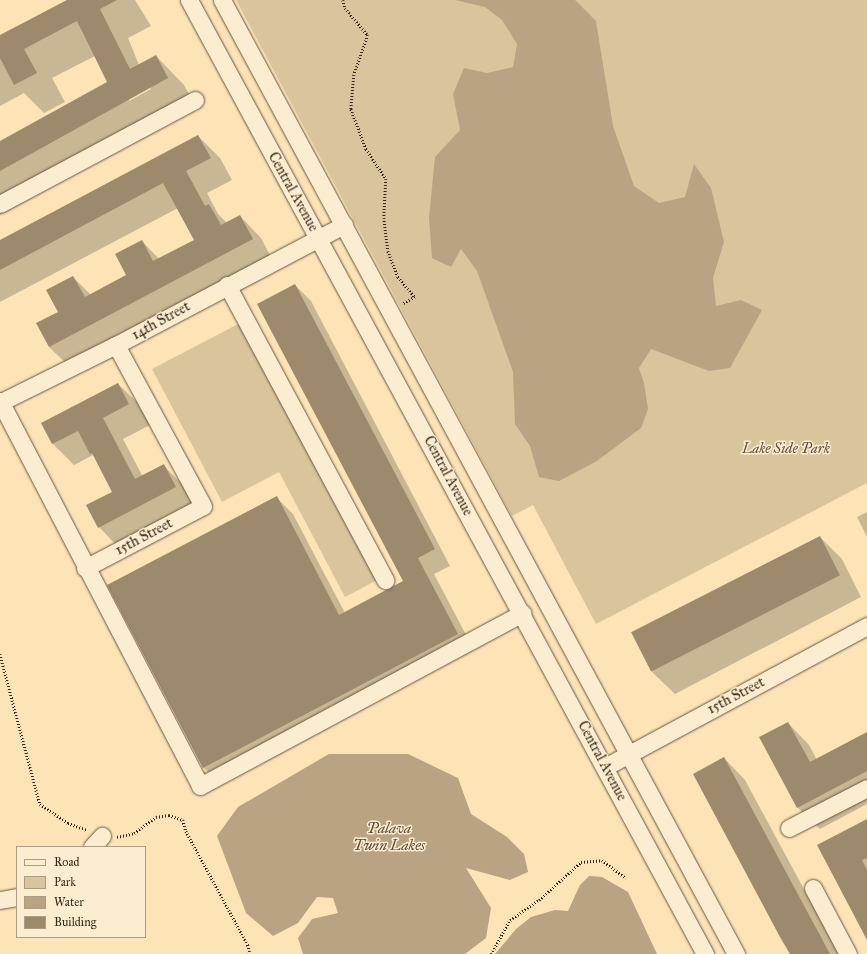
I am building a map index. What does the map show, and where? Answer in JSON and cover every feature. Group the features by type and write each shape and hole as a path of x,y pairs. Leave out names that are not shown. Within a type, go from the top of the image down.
{"street":[{"name":"Central Avenue","path":"189,0 522,613 705,954"},
{"name":"Central Avenue","path":"222,0 630,753 736,954"},
{"path":"0,204 195,100"},
{"name":"14th Street","path":"1,402 116,345 344,224"},
{"path":"227,285 385,580"},
{"name":"15th Street","path":"85,568 203,506 116,345"},
{"path":"1,402 85,568 200,786 522,613"},
{"name":"15th Street","path":"605,767 867,626"},
{"path":"789,828 867,788"},
{"path":"813,888 848,954"},
{"path":"0,900 16,897"}],"path":[{"path":"343,0 345,8 368,35 354,75 351,109 366,149 386,178 384,218 388,251 398,277 415,297 390,311"},
{"path":"0,654 40,804 97,842 134,833 156,817 169,815 183,820 186,831 248,945 250,954"},
{"path":"491,954 510,920 539,900 581,862 602,860 626,878"}],"green space":[{"name":"Lake Side Park","path":"236,0 867,0 867,483 596,624 533,505 512,516"},
{"path":"242,322 379,579 345,597 279,472 222,502 152,369"}],"water":[{"path":"455,0 575,0 596,21 613,126 634,186 659,203 685,197 694,164 711,188 724,242 713,278 716,306 741,300 762,310 730,368 709,371 651,349 639,368 644,383 648,409 641,428 597,461 559,481 539,477 530,446 515,424 513,372 477,271 461,249 451,267 432,258 429,218 435,157 460,130 453,94 464,68 487,73 513,67 517,44 502,20 485,7"},
{"name":"Palava Twin Lakes","path":"329,754 408,754 458,778 471,814 507,837 524,854 528,872 510,880 466,868 491,908 486,938 465,954 303,954 298,938 312,919 338,913 333,898 317,897 298,923 273,936 246,913 217,836 238,807"},
{"path":"589,876 602,877 628,892 657,954 495,954 516,929 531,917 555,910 568,911 580,885"}],"building":[{"path":"67,0 117,0 100,9 130,69 156,55 168,78 0,171 0,141 107,82 77,21 24,49 37,73 14,85 0,58 0,35"},
{"path":"198,135 211,158 186,171 205,206 209,204 221,225 240,215 253,239 49,347 36,323 58,312 46,290 73,276 85,297 126,275 115,254 142,240 153,261 194,240 163,183 0,270 0,240"},
{"path":"295,284 435,549 418,558 458,634 203,768 107,585 277,496 339,615 403,581 257,304"},
{"path":"118,383 129,404 103,418 135,479 164,464 176,487 98,528 86,505 112,492 92,453 90,454 78,431 52,444 41,423"},
{"path":"820,536 840,575 651,671 631,632"},
{"path":"788,722 810,762 867,732 867,771 797,808 759,737"},
{"path":"724,757 830,954 790,954 780,937 693,774"},
{"path":"867,819 867,858 862,860 867,870 867,940 817,845"}]}
